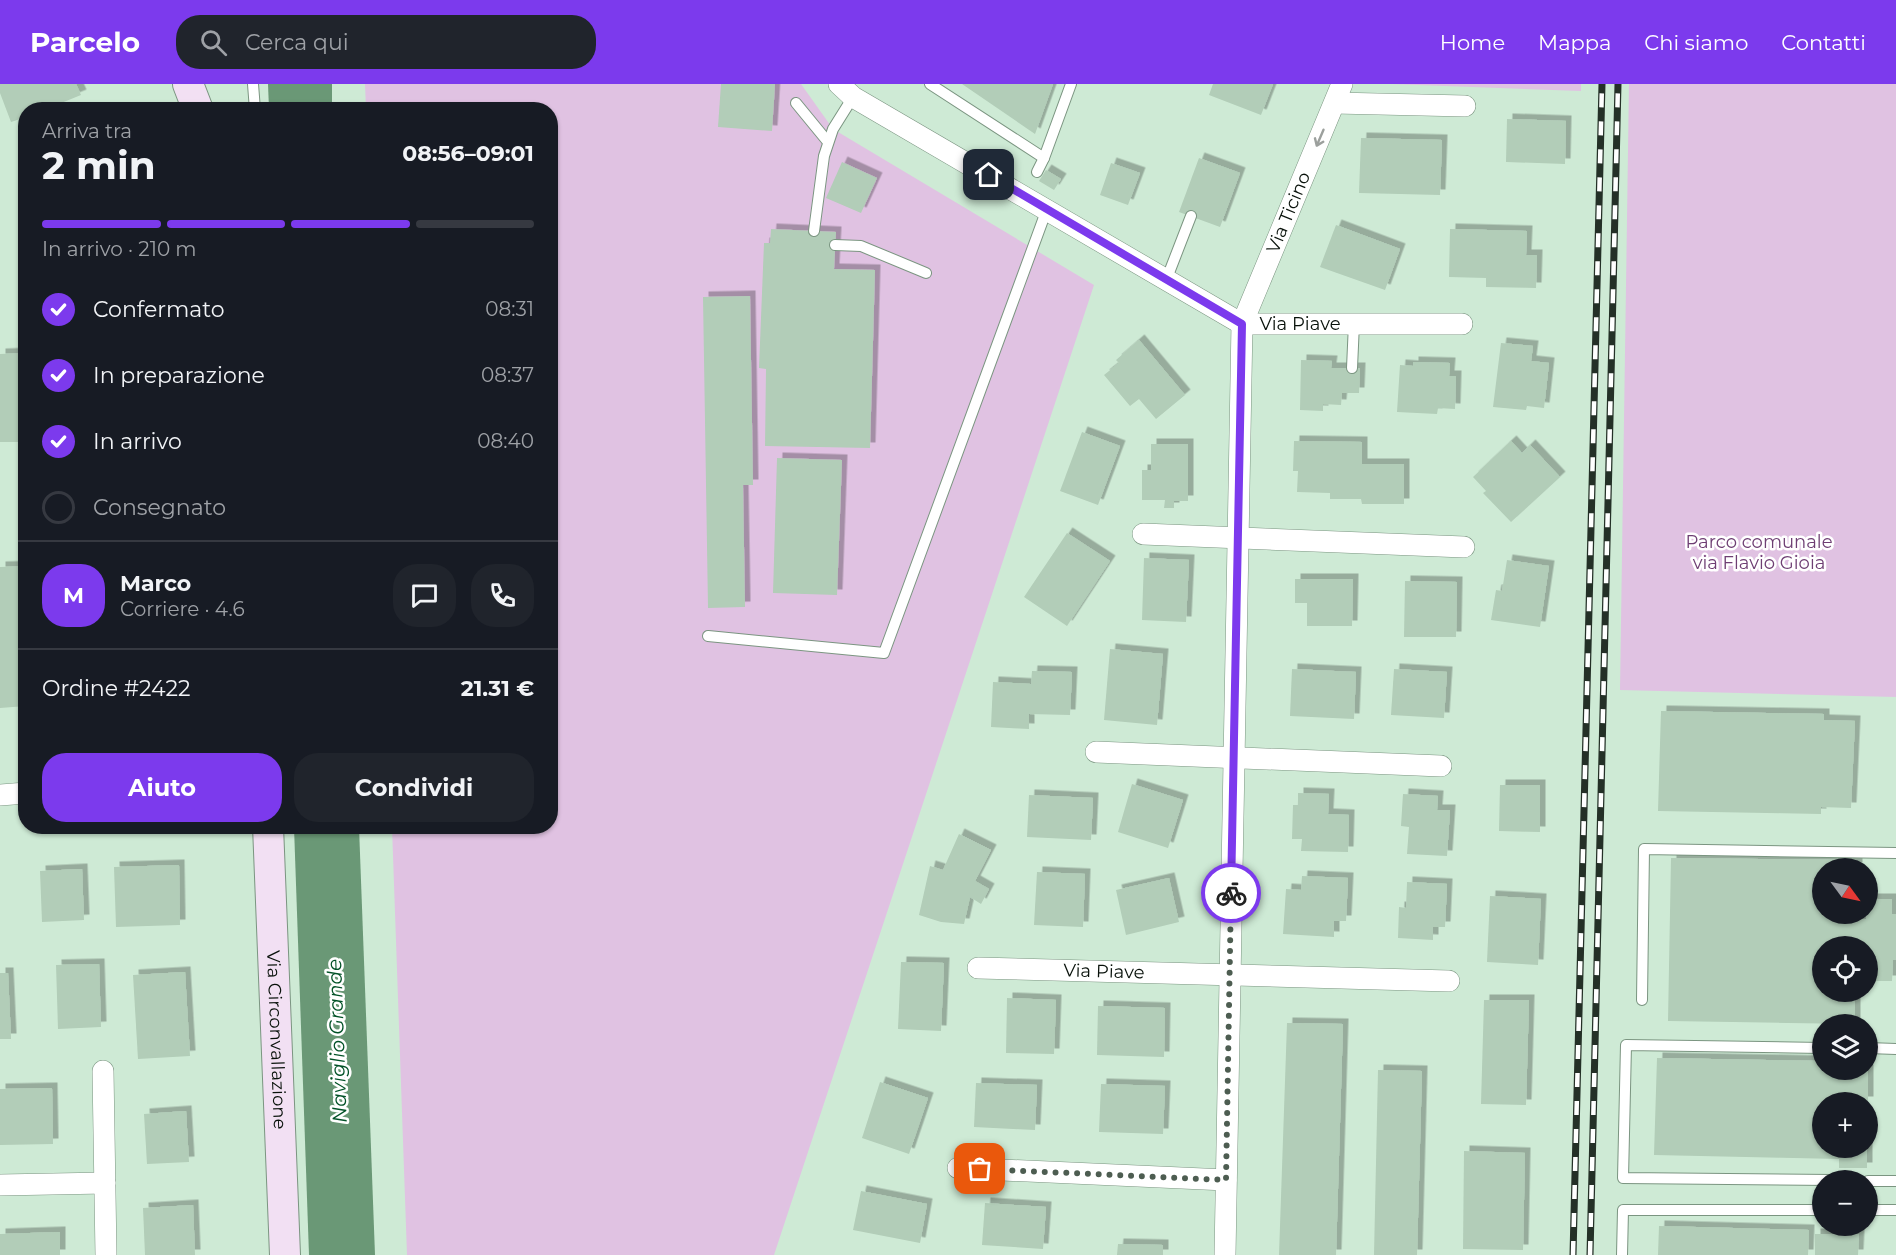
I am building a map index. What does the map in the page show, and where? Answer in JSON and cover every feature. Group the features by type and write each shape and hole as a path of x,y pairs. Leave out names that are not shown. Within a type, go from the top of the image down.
{"main road":[{"path":"188,84 195,102"},
{"name":"Via Circonvallazione","path":"265,834 285,1255"}],"street":[{"path":"846,90 1242,324"},
{"name":"Via Ticino","path":"1242,324 1339,93 1465,106"},
{"name":"Via Piave","path":"1230,975 1242,324 1462,324"},
{"path":"1143,534 1238,536 1464,547"},
{"path":"1096,752 1441,766"},
{"path":"0,795 18,794"},
{"name":"Via Piave","path":"978,968 1449,981"},
{"path":"1225,1255 1230,975"},
{"path":"103,1071 106,1255"},
{"path":"958,1168 1226,1180"},
{"path":"0,1185 105,1183"}],"lane":[{"path":"252,84 254,102"},
{"path":"930,84 1044,158"},
{"path":"1037,172 1071,84"},
{"path":"814,231 824,156 846,90"},
{"path":"796,103 828,142"},
{"path":"708,636 884,652 1047,209"},
{"path":"1167,278 1191,216"},
{"path":"836,245 861,246 926,273"},
{"path":"1352,368 1354,323"},
{"path":"1642,1000 1644,849 1896,853"},
{"path":"1812,1048 1626,1046 1623,1178 1812,1180"},
{"path":"1878,1048 1896,1049"},
{"path":"1878,1181 1896,1181"},
{"path":"1622,1255 1623,1210 1812,1210"},
{"path":"1878,1210 1896,1210"}],"green space":[{"path":"365,84 801,84 833,129 1094,285 774,1255 407,1255 392,834 558,834 558,102 366,102"},
{"path":"1391,84 1581,84 1581,91"},
{"name":"Parco comunale via Flavio Gioia","path":"1629,84 1896,84 1896,697 1620,690"}],"water":[{"path":"268,84 332,84 332,102 269,102"},
{"name":"Naviglio Grande","path":"294,834 359,834 375,1255 309,1255"}],"building":[{"path":"0,84 76,84 81,95 64,102 18,102 18,120 11,122 0,93"},
{"path":"721,84 775,84 772,131 718,127"},
{"path":"962,84 1053,84 1035,134"},
{"path":"1213,84 1273,84 1261,115 1209,95"},
{"path":"1507,119 1566,121 1565,164 1506,162"},
{"path":"1361,138 1442,140 1440,195 1359,193"},
{"path":"1199,158 1240,173 1220,227 1179,212"},
{"path":"842,162 877,178 861,213 826,198"},
{"path":"1111,163 1140,173 1128,205 1100,195"},
{"path":"1046,170 1061,179 1054,190 1039,181"},
{"path":"1336,225 1400,249 1385,290 1320,267"},
{"path":"771,229 836,232 834,269 875,270 870,448 765,446 766,369 759,368 764,243 770,243"},
{"path":"1450,229 1527,231 1526,255 1537,255 1536,288 1486,287 1486,278 1449,277"},
{"path":"750,296 753,485 743,485 745,607 708,608 703,297"},
{"path":"1139,340 1185,395 1156,419 1139,399 1130,406 1104,375 1119,363 1116,360"},
{"path":"1501,343 1533,346 1531,361 1549,363 1544,408 1527,406 1526,410 1493,407"},
{"path":"18,353 18,442 0,442 0,354"},
{"path":"1301,360 1332,361 1331,368 1360,368 1359,393 1342,393 1341,405 1323,404 1323,411 1300,410"},
{"path":"1413,362 1450,363 1449,376 1456,376 1455,409 1438,408 1437,414 1397,412 1400,365 1413,366"},
{"path":"1082,432 1120,446 1098,505 1060,491"},
{"path":"1294,441 1362,442 1362,464 1404,464 1404,504 1362,504 1361,499 1330,499 1330,493 1297,492 1298,471 1293,471"},
{"path":"1511,441 1522,453 1530,445 1560,477 1511,522 1483,493 1486,491 1473,477"},
{"path":"1151,444 1188,444 1188,501 1174,501 1174,508 1164,508 1165,500 1142,500 1142,470 1151,470"},
{"path":"777,458 842,460 837,595 773,593"},
{"path":"1067,533 1110,561 1067,626 1024,597"},
{"path":"1144,558 1189,560 1186,622 1142,620"},
{"path":"1507,560 1549,566 1540,627 1491,620 1496,590 1502,591"},
{"path":"18,566 18,707 0,708 0,567"},
{"path":"1295,579 1353,579 1352,626 1307,626 1307,603 1295,603"},
{"path":"1405,581 1457,582 1456,637 1404,637"},
{"path":"1110,649 1163,654 1157,725 1104,720"},
{"path":"1292,669 1356,672 1354,719 1290,716"},
{"path":"1394,669 1447,672 1444,718 1391,715"},
{"path":"1032,671 1072,672 1070,715 1029,714 1029,729 991,727 993,682 1031,684"},
{"path":"1661,711 1824,714 1824,720 1855,721 1851,808 1821,807 1821,814 1658,811"},
{"path":"1132,784 1183,800 1168,848 1118,832"},
{"path":"1500,785 1540,785 1540,832 1499,831"},
{"path":"1298,793 1329,794 1328,814 1349,815 1348,852 1301,851 1302,839 1292,839 1293,805 1298,805"},
{"path":"1403,794 1438,796 1437,810 1450,810 1447,856 1407,854 1409,827 1401,826"},
{"path":"1029,795 1093,798 1091,840 1027,837"},
{"path":"959,834 991,850 975,881 989,889 981,904 970,897 964,924 941,922 919,915 930,866 943,870"},
{"path":"1671,858 1812,860 1812,924 1878,924 1878,899 1892,899 1892,914 1896,914 1896,960 1893,960 1892,981 1878,981 1878,936 1812,936 1812,1002 1855,1002 1855,1014 1812,1014 1812,1023 1668,1021"},
{"path":"179,865 180,925 116,927 114,867"},
{"path":"82,869 84,920 42,922 40,871"},
{"path":"1037,872 1085,874 1083,927 1034,925"},
{"path":"1302,876 1348,878 1346,921 1334,921 1334,937 1283,934 1286,889 1301,890"},
{"path":"1169,878 1179,922 1126,935 1116,890"},
{"path":"1407,882 1447,884 1445,927 1433,927 1433,940 1398,938 1399,907 1406,908"},
{"path":"1490,896 1541,899 1538,965 1487,962"},
{"path":"901,962 944,963 941,1031 898,1029"},
{"path":"99,964 101,1027 58,1029 56,965"},
{"path":"185,972 190,1056 138,1059 133,975"},
{"path":"0,973 8,973 11,1039 0,1039"},
{"path":"1007,998 1056,1000 1054,1054 1006,1053"},
{"path":"1484,1000 1529,1000 1526,1105 1481,1104"},
{"path":"1098,1006 1165,1008 1164,1057 1097,1055"},
{"path":"1287,1023 1343,1024 1336,1255 1279,1255"},
{"path":"1657,1058 1812,1061 1812,1080 1868,1080 1868,1092 1812,1092 1812,1158 1867,1158 1867,1168 1839,1168 1839,1159 1654,1155"},
{"path":"1378,1070 1422,1071 1417,1255 1374,1255"},
{"path":"880,1082 928,1098 909,1154 862,1138"},
{"path":"976,1083 1037,1085 1035,1130 974,1127"},
{"path":"1101,1084 1165,1086 1163,1134 1099,1132"},
{"path":"52,1088 53,1144 0,1145 0,1089"},
{"path":"186,1111 189,1162 147,1164 144,1114"},
{"path":"1464,1151 1525,1153 1523,1250 1463,1249"},
{"path":"861,1191 927,1204 920,1243 853,1230"},
{"path":"985,1203 1046,1207 1043,1249 982,1245"},
{"path":"193,1205 195,1255 145,1255 143,1208"},
{"path":"1659,1226 1809,1230 1808,1255 1658,1255"},
{"path":"60,1232 60,1255 0,1255 0,1234"},
{"path":"1815,1236 1859,1236 1858,1255 1815,1255"},
{"path":"1118,1244 1163,1245 1163,1255 1117,1255"}],"railway":[{"path":"1573,1255 1602,84"},
{"path":"1590,1255 1618,84"}],"way so far":[{"path":"980,1169 1226,1180 1231,893"}],"route":[{"path":"989,175 1242,324 1231,893"}]}
